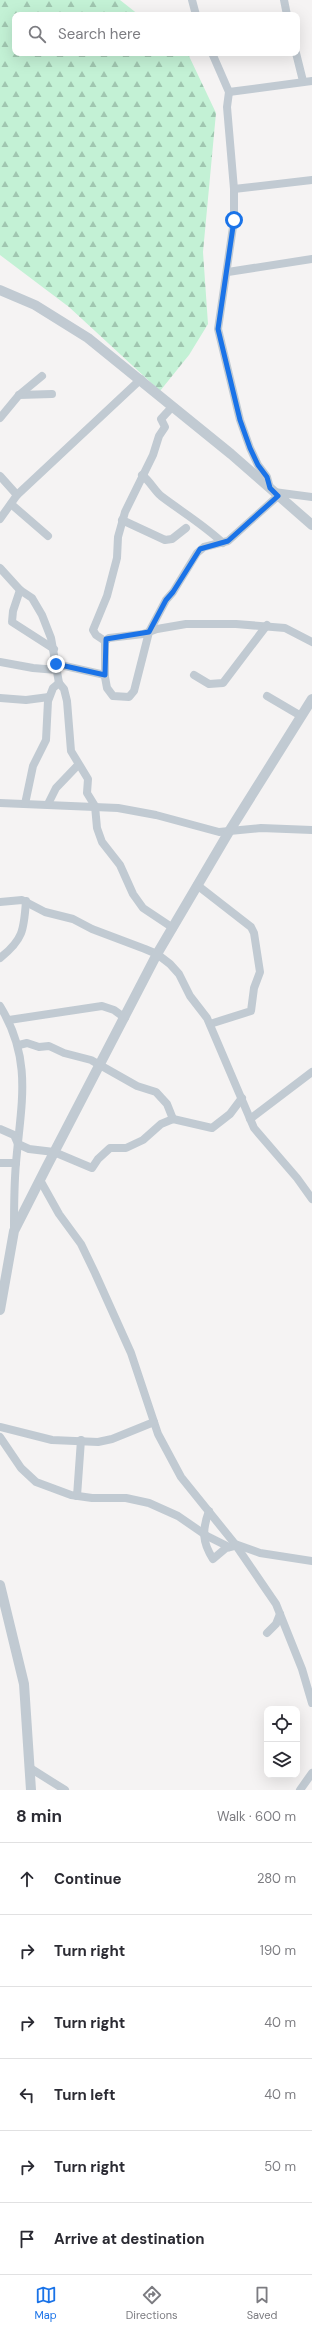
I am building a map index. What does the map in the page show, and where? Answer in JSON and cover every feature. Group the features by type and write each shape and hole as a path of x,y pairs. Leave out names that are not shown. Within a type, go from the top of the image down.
{"street":[{"path":"192,0 195,12"},
{"path":"284,0 286,12"},
{"path":"213,56 229,92 227,108 234,189 234,220 228,272 218,320 220,337 240,420 258,465 267,477 274,492"},
{"path":"297,56 303,81"},
{"path":"229,92 312,80"},
{"path":"234,189 312,180"},
{"path":"228,272 312,259"},
{"path":"0,290 57,317 88,338 141,379 312,526"},
{"path":"0,418 20,395 42,376"},
{"path":"0,519 3,508 11,504 17,495 141,379"},
{"path":"20,395 52,394"},
{"path":"105,641 96,635 93,630 107,596 117,558 118,537 122,520 142,475 153,455 159,436 165,427 161,419 172,406"},
{"path":"142,475 152,484 159,494 205,526 223,543"},
{"path":"0,476 17,495"},
{"path":"274,492 312,497"},
{"path":"105,641 105,675 110,694 125,698 132,695 149,632 166,600 173,592 197,553 204,547 223,543 274,492"},
{"path":"11,504 48,536"},
{"path":"122,520 165,540 172,539 186,528"},
{"path":"0,568 20,590 32,598 48,628 54,649 59,683 66,695 72,751 88,782 87,793 95,806 100,839 123,871 138,902 150,914 173,928"},
{"path":"20,590 13,611 12,622 54,649"},
{"path":"105,641 109,638 149,632 186,624 268,626 285,628 312,642"},
{"path":"194,675 209,684 223,683 268,626"},
{"path":"0,662 33,668 57,667 105,675"},
{"path":"25,804 33,766 46,740 49,697 59,683"},
{"path":"266,696 301,716"},
{"path":"0,698 26,700 49,697"},
{"path":"14,1231 157,954 230,830 312,699"},
{"path":"48,804 56,788 78,765"},
{"path":"0,803 95,806 156,814 219,832 261,828 312,830"},
{"path":"197,885 251,927 254,933 260,965 251,1011 210,1024"},
{"path":"0,902 18,900 26,901 45,912 73,919 92,929 157,954 179,974 190,996 210,1024 217,1045 242,1098 250,1119 258,1133 297,1178 312,1198"},
{"path":"0,958 12,948 21,936 26,901"},
{"path":"0,1006 9,1020 18,1045 23,1074 16,1163 14,1231 2,1278 0,1310"},
{"path":"9,1020 102,1006 114,1010 125,1018"},
{"path":"18,1045 27,1043 39,1047 49,1046 100,1065 137,1086 156,1092 166,1104 173,1119"},
{"path":"250,1119 312,1072"},
{"path":"0,1129 14,1135 18,1144 36,1151 54,1152 92,1168 98,1159 110,1148 126,1148 143,1140 161,1124 173,1119 212,1128 233,1111 242,1098"},
{"path":"0,1163 16,1163"},
{"path":"40,1180 59,1214 81,1244 107,1298 131,1353 154,1422 181,1477 209,1511 270,1595 280,1614 305,1679 312,1703"},
{"path":"0,1427 52,1440 105,1442 154,1422"},
{"path":"0,1437 21,1468 36,1482 78,1496 137,1500 178,1516 204,1534 233,1546 260,1553 312,1560"},
{"path":"78,1496 81,1440"},
{"path":"209,1511 203,1523 207,1550 213,1559 233,1546"},
{"path":"0,1585 3,1609 24,1684 31,1790"},
{"path":"267,1633 276,1624 280,1614"},
{"path":"30,1768 65,1790"},
{"path":"300,1790 312,1773"}],"green space":[{"path":"0,0 120,0 135,12 12,12 12,56 189,56 216,113 203,252 208,324 189,355 160,391 69,307 0,255"}],"route":[{"path":"56,664 105,675 104,644 106,639 149,632 166,600 173,592 184,572 200,549 228,541 278,496 270,488 267,477 258,465 250,448 240,420 218,329 218,320 228,272 234,220"}]}
